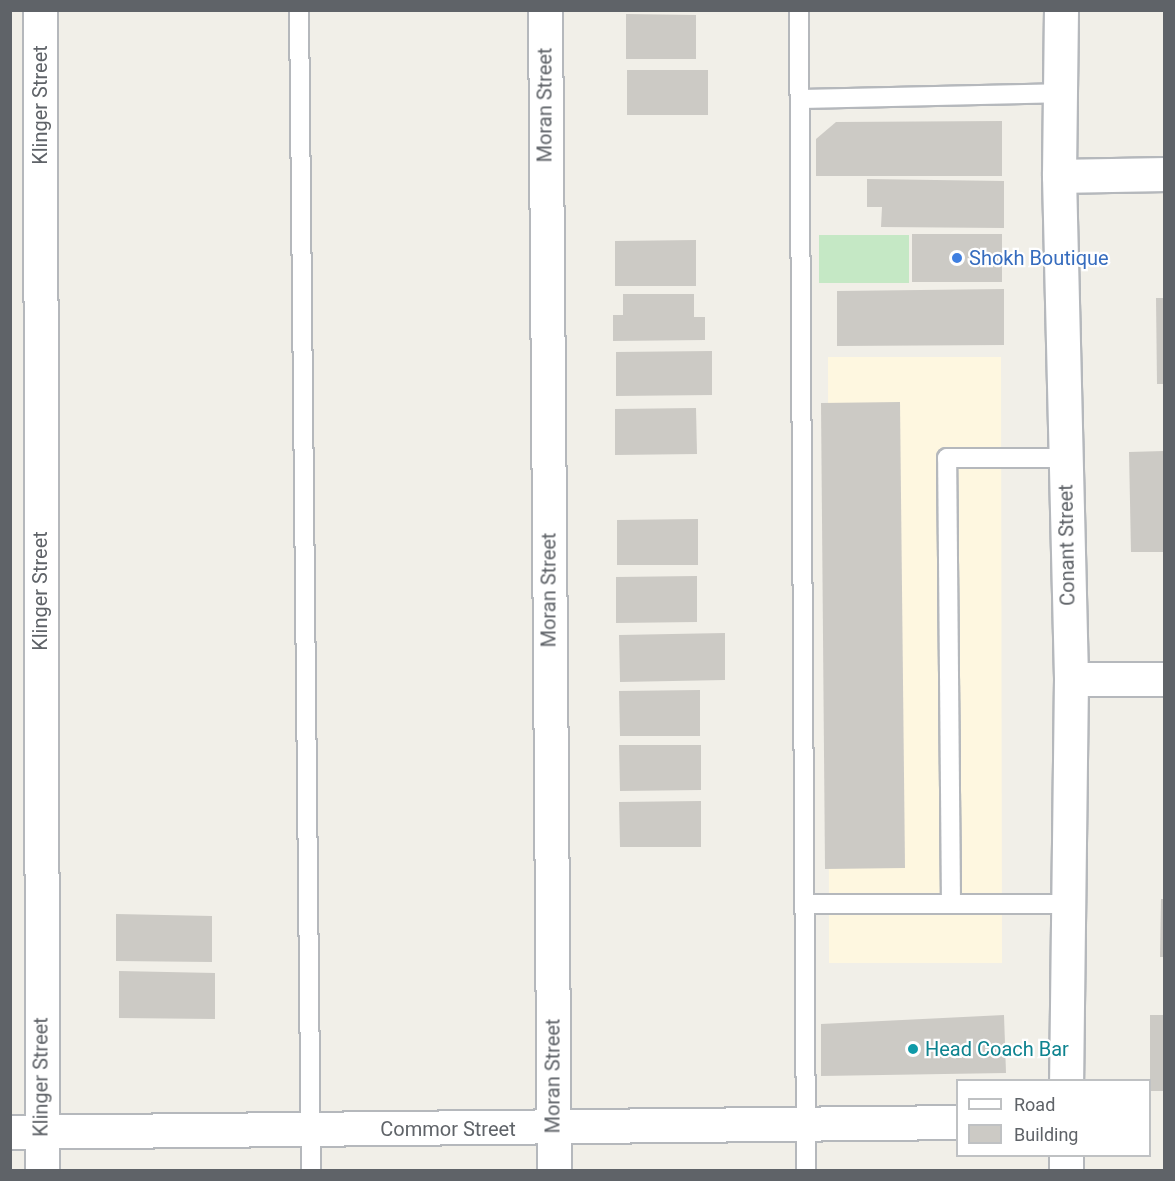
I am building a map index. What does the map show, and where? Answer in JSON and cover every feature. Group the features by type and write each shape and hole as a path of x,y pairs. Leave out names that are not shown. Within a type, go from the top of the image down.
{"street":[{"name":"Klinger Street","path":"40,10 26,1132 42,1170"},
{"name":"Moran Street","path":"545,10 554,1170"},
{"name":"Conant Street","path":"1061,10 1059,176 1071,679 1066,1079"},
{"path":"1059,176 1164,174"},
{"path":"1071,679 1164,679"},
{"name":"Commor Street","path":"26,1132 956,1122"}],"lane":[{"path":"299,10 311,1170"},
{"path":"799,10 806,1170"},
{"path":"800,99 1060,93"},
{"path":"951,903 947,458 1065,458"},
{"path":"804,904 1068,904"}],"shaded area":[{"path":"828,357 1001,357 1002,963 829,963"}],"green space":[{"path":"819,235 909,235 909,283 819,283"}],"building":[{"path":"626,14 696,15 696,59 626,59"},
{"path":"627,70 708,70 708,115 627,115"},
{"path":"1002,121 1002,176 816,176 816,139 836,122"},
{"path":"867,179 1004,181 1004,228 881,227 882,207 867,207"},
{"name":"Shokh Boutique","path":"912,234 1002,234 1002,282 912,282"},
{"path":"696,240 696,286 615,286 615,241"},
{"path":"1004,289 1004,345 837,346 837,291"},
{"path":"623,294 694,294 694,317 705,317 705,340 613,341 613,315 623,315"},
{"path":"1156,298 1164,298 1164,384 1157,384"},
{"path":"712,351 712,395 616,396 616,352"},
{"path":"900,402 905,868 825,869 821,403"},
{"path":"696,408 697,454 615,455 615,409"},
{"path":"1164,451 1164,552 1131,552 1129,452"},
{"path":"698,519 698,565 617,565 617,520"},
{"path":"697,576 697,622 616,623 616,577"},
{"path":"725,633 725,680 620,682 619,635"},
{"path":"700,690 700,736 620,736 619,691"},
{"path":"619,745 701,745 701,790 620,791"},
{"path":"701,801 701,847 620,847 619,802"},
{"path":"1161,899 1164,899 1164,957 1160,957"},
{"path":"116,914 212,916 212,962 116,961"},
{"path":"119,971 215,973 215,1019 119,1018"},
{"name":"Head Coach Bar","path":"1004,1015 1006,1073 821,1076 821,1024"},
{"path":"1150,1015 1164,1015 1164,1091 1151,1091"}],"place":[{"name":"Shokh Boutique","path":"957,258"},
{"name":"Head Coach Bar","path":"913,1049"}]}
